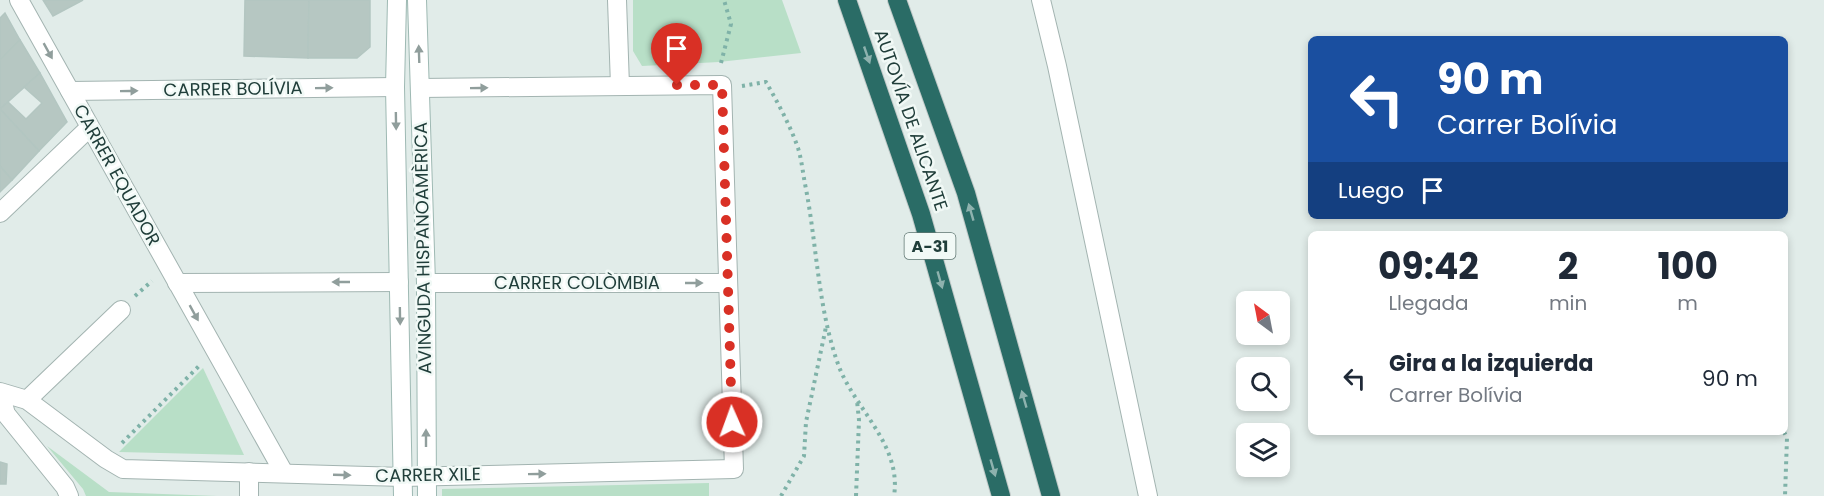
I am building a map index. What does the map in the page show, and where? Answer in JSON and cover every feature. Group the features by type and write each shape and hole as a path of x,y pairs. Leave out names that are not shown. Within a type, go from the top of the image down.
{"highway":[{"name":"AUTOVÍA DE ALICANTE","path":"847,0 921,214 1001,496"},
{"name":"AUTOVÍA DE ALICANTE","path":"897,0 966,194 1051,496"}],"street":[{"name":"CARRER EQUADOR","path":"19,0 284,473"},
{"name":"AVINGUDA HISPANOAMÈRICA","path":"397,0 395,87 404,496"},
{"name":"AVINGUDA HISPANOAMÈRICA","path":"417,0 426,283 427,496"},
{"path":"617,0 620,86"},
{"path":"1041,0 1149,496"},
{"path":"420,88 720,86 728,283"},
{"name":"CARRER BOLÍVIA","path":"70,91 395,87"},
{"path":"0,213 90,128"},
{"path":"177,283 399,282"},
{"name":"CARRER COLÒMBIA","path":"426,283 728,283"},
{"name":"CARRER XILE","path":"106,459 123,469 403,477 734,469 728,283"},
{"path":"27,400 121,310"},
{"path":"0,392 27,400 106,459"},
{"path":"0,392 6,414 65,487 69,496"},
{"path":"249,472 249,496"}],"path":[{"path":"724,0 731,24 720,86 766,82 786,120 800,159 826,326 838,367 873,422 889,455 896,481 894,496"},
{"path":"121,310 168,266"},
{"path":"782,496 804,456 806,422 826,326"},
{"path":"106,459 215,350"},
{"path":"856,496 860,420 857,398"},
{"path":"1785,496 1786,435"}],"green space":[{"path":"633,0 782,0 801,53 719,62 642,66 633,51"},
{"path":"203,368 244,455 119,452"},
{"path":"47,446 109,492 217,496 86,496 83,489"},
{"path":"709,483 709,496 442,496 442,489"}],"building":[{"path":"43,0 83,0 53,16"},
{"path":"245,0 309,0 308,58 244,56"},
{"path":"309,0 370,0 370,47 357,58 308,58"},
{"path":"5,13 20,40 0,60 0,18"},
{"path":"20,40 40,73 0,109 0,60"},
{"path":"40,73 67,122 39,151 0,109 8,102 26,119 42,103 24,87"},
{"path":"0,109 39,151 12,180 0,166"},
{"path":"0,166 12,180 0,192"},
{"path":"0,462 7,464 6,484 0,484"}],"route":[{"path":"677,85 722,85 732,422"}]}
